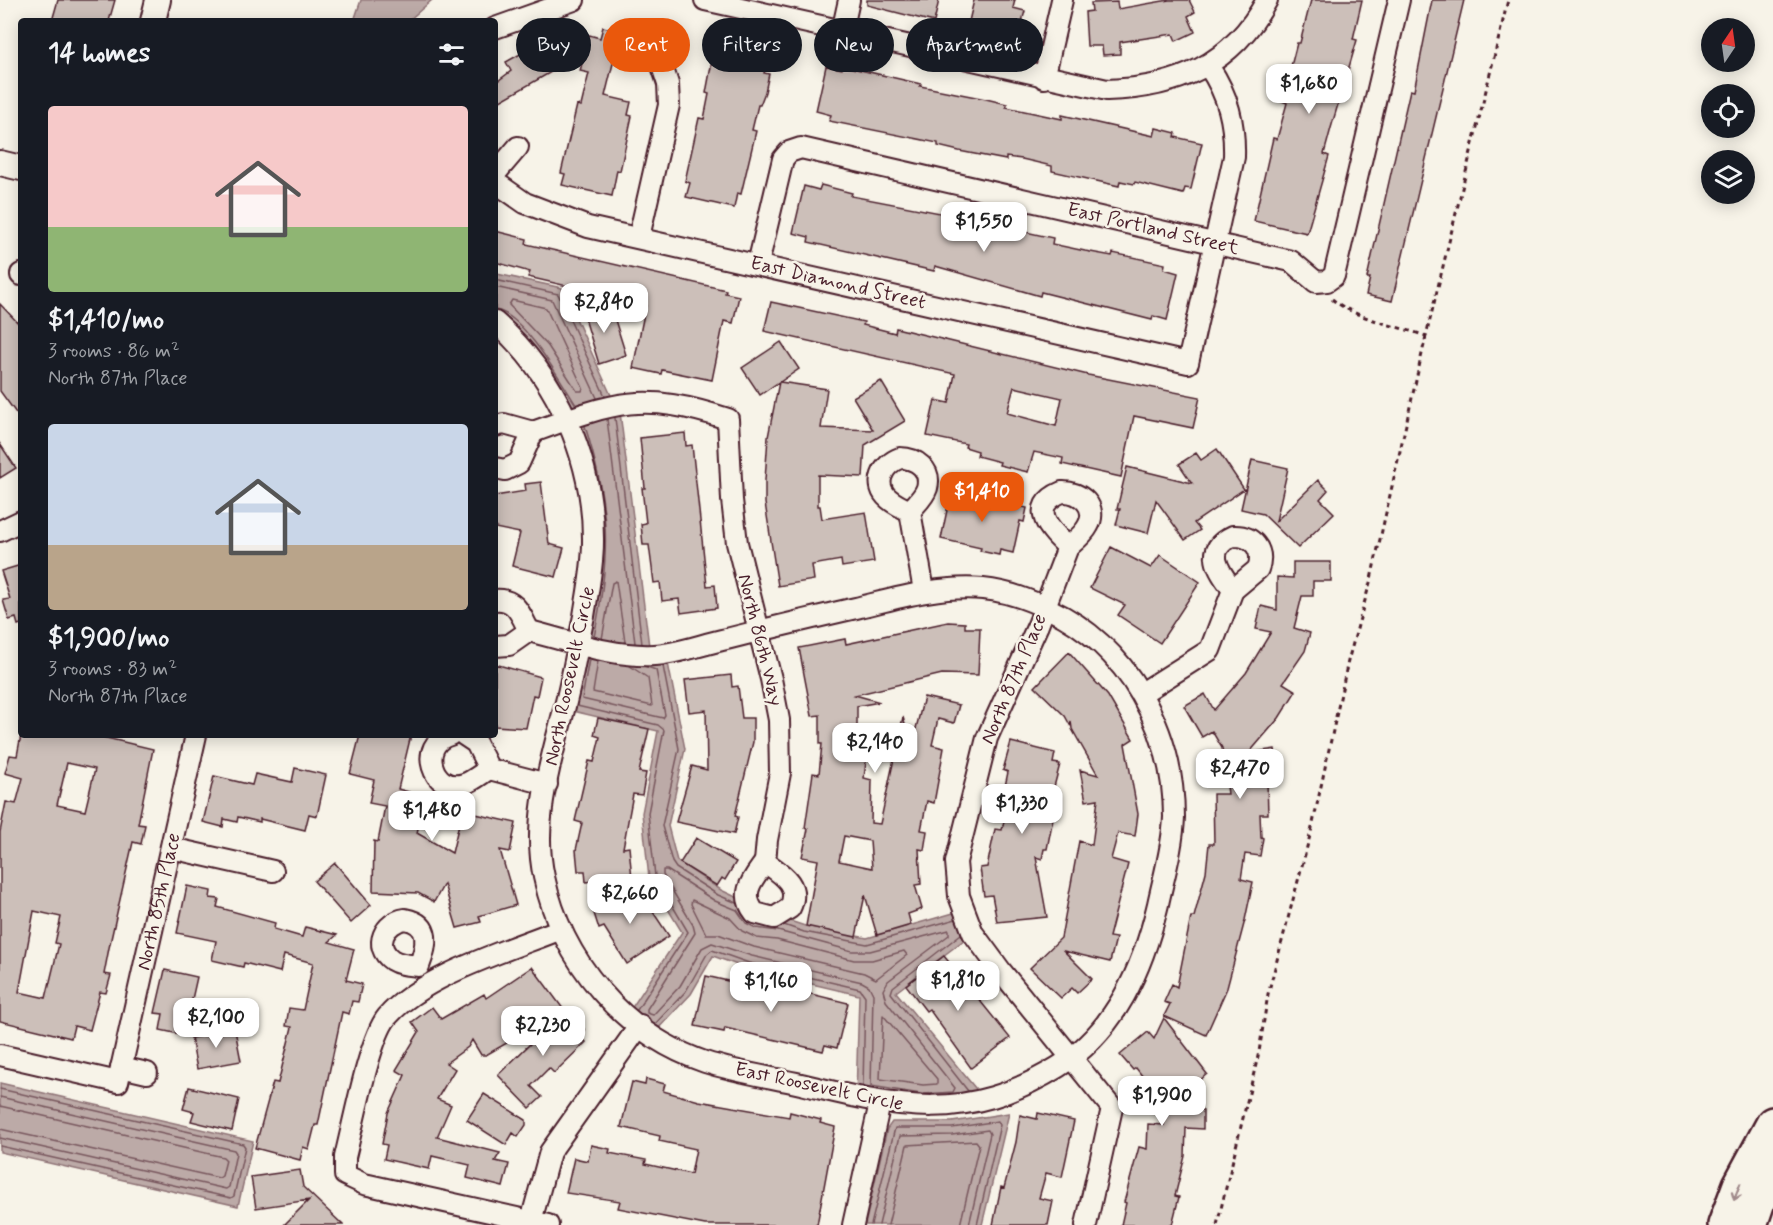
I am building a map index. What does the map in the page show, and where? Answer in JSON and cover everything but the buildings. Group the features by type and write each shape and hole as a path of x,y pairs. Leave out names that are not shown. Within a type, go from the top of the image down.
{"highway":[{"path":"1725,1225 1740,1185 1773,1124"},
{"path":"1750,1225 1773,1159"}],"street":[{"path":"154,18 158,0"},
{"path":"498,27 574,0"},
{"path":"705,0 814,25"},
{"path":"845,18 849,0"},
{"path":"1044,78 1062,0"},
{"path":"894,44 1107,90 1137,89 1165,84 1209,67 1240,37 1267,0"},
{"path":"1334,276 1399,0"},
{"path":"1209,67 1222,87 1234,127 1232,173 1216,243"},
{"path":"639,237 669,105 668,84 664,72"},
{"path":"498,170 518,147"},
{"name":"East Portland Street","path":"758,264 783,159 789,152 801,148 1292,261 1316,282 1327,281 1334,276"},
{"path":"0,163 18,167"},
{"name":"East Diamond Street","path":"498,184 525,204 562,219 1188,363 1216,243"},
{"name":"North Roosevelt Circle","path":"498,325 530,360 568,419 583,466 592,515 592,570 579,643 547,784 539,833 543,877 561,929 575,958 601,995 640,1025"},
{"name":"North 86th Way","path":"568,419 615,404 656,401 728,419 732,500 737,543 775,699 780,749 780,773 765,862"},
{"path":"498,425 504,424 533,432 568,419"},
{"path":"498,469 505,470 519,463 533,432"},
{"path":"910,511 924,591"},
{"path":"0,531 18,522"},
{"name":"North 87th Place","path":"1068,547 1045,607 987,738 956,862 959,896 974,933 1071,1059 1112,1108 1086,1225"},
{"path":"498,600 508,601 515,605 529,631 619,652 655,655 924,591 981,589 1014,595 1045,607 1078,626 1105,648 1142,693 1158,726 1172,781 1174,822 1149,942 1135,980 1115,1011 1071,1059"},
{"path":"1142,693 1210,650 1233,590"},
{"path":"498,646 509,645 529,631"},
{"name":"North 85th Place","path":"119,1075 195,738"},
{"path":"444,738 438,741 431,756 431,764 440,779 456,785 464,784 489,769 547,784"},
{"path":"468,738 476,743 489,769"},
{"path":"171,848 273,872"},
{"path":"561,929 430,983 386,1018 373,1046 345,1157 345,1175 364,1184 539,1223 550,1152 640,1025"},
{"path":"419,966 430,983"},
{"name":"East Roosevelt Circle","path":"640,1025 669,1046 705,1062 880,1103 923,1108 970,1104 1008,1093 1071,1059"},
{"path":"0,1055 119,1075 147,1073"},
{"path":"853,1225 880,1103"}],"path":[{"path":"1217,1225 1259,1052 1268,994 1312,828 1348,661 1376,558 1426,336 1508,0"},
{"path":"1334,276 1332,299 1358,316 1376,318 1426,336"}],"water":[{"path":"361,0 432,0 411,18 355,18"},
{"path":"498,274 562,288 615,404 619,404 650,654 666,653 685,749 668,826 677,861 721,890 778,917 805,926 867,938 964,910 973,933 896,992 985,1100 856,1097 859,995 748,969 713,956 691,994 653,1034 627,1015 682,932 649,878 642,813 658,731 564,709 592,570 568,419 498,326"},
{"path":"0,1083 253,1141 238,1206 0,1152"},
{"path":"1009,1113 982,1225 865,1225 887,1129 892,1122 952,1122"}]}
